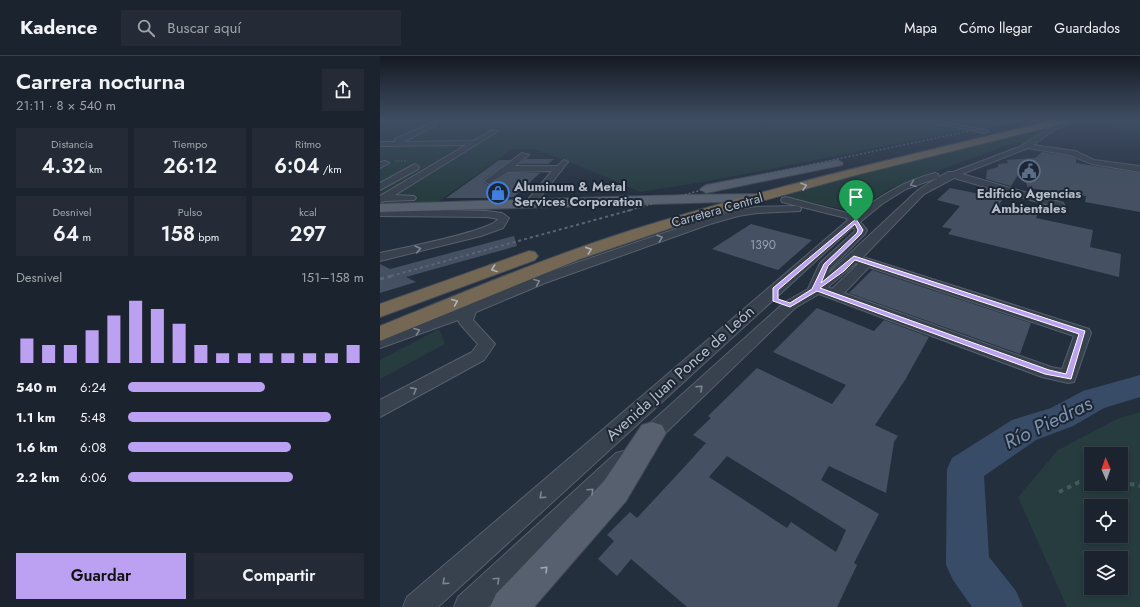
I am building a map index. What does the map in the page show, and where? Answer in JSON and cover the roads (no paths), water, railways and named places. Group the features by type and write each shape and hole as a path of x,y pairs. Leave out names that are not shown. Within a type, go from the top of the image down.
{"highway":[{"path":"897,150 917,146"},
{"name":"Carretera Central","path":"564,244 703,198 755,191 956,146"},
{"name":"Carretera Central","path":"380,334 514,278 593,248 842,162"},
{"path":"380,311 542,252"}],"main road":[{"path":"500,205 712,188 842,162"},
{"path":"381,201 500,205 703,198"},
{"path":"509,607 615,491 652,433"}],"street":[{"path":"380,150 389,146"},
{"path":"381,201 470,146"},
{"name":"Avenida Juan Ponce de León","path":"468,607 652,433 856,221 878,202 903,187 949,173 1010,147 1022,146"},
{"path":"1033,146 1072,153 1092,162 1122,163 1140,169"},
{"path":"489,181 525,155"},
{"path":"383,183 420,164"},
{"path":"406,165 440,164"},
{"path":"506,169 562,165 530,203"},
{"path":"949,173 1059,204"},
{"name":"Avenida Juan Ponce de León","path":"417,607 783,297 816,289 842,270 860,260 921,192 949,173"},
{"path":"383,183 411,182"},
{"path":"755,191 796,209 835,220 856,221 884,216 912,195 921,192"},
{"path":"755,191 844,214 856,221 861,230 859,234 825,266 816,289 1048,373 1068,377 1083,333 860,260 834,295"},
{"path":"381,201 411,198"},
{"path":"380,343 470,309 540,280 706,222 737,213 758,210 796,209"},
{"path":"380,213 487,214 498,215 504,218 503,222 499,226 477,234 380,257"},
{"path":"380,217 487,214"},
{"path":"380,409 478,356 487,344 465,321 470,309"}],"waterway":[{"name":"Río Piedras","path":"1000,607 968,565 965,469 1024,430 1062,417 1094,399 1140,386"}],"railway":[{"path":"627,211 730,182 900,146"},
{"path":"391,276 631,210"},
{"path":"380,279 395,275"}],"place":[{"name":"Edificio Agencias Ambientales","path":"1029,171"},
{"name":"Aluminum & Metal Services Corporation","path":"498,193"}]}
